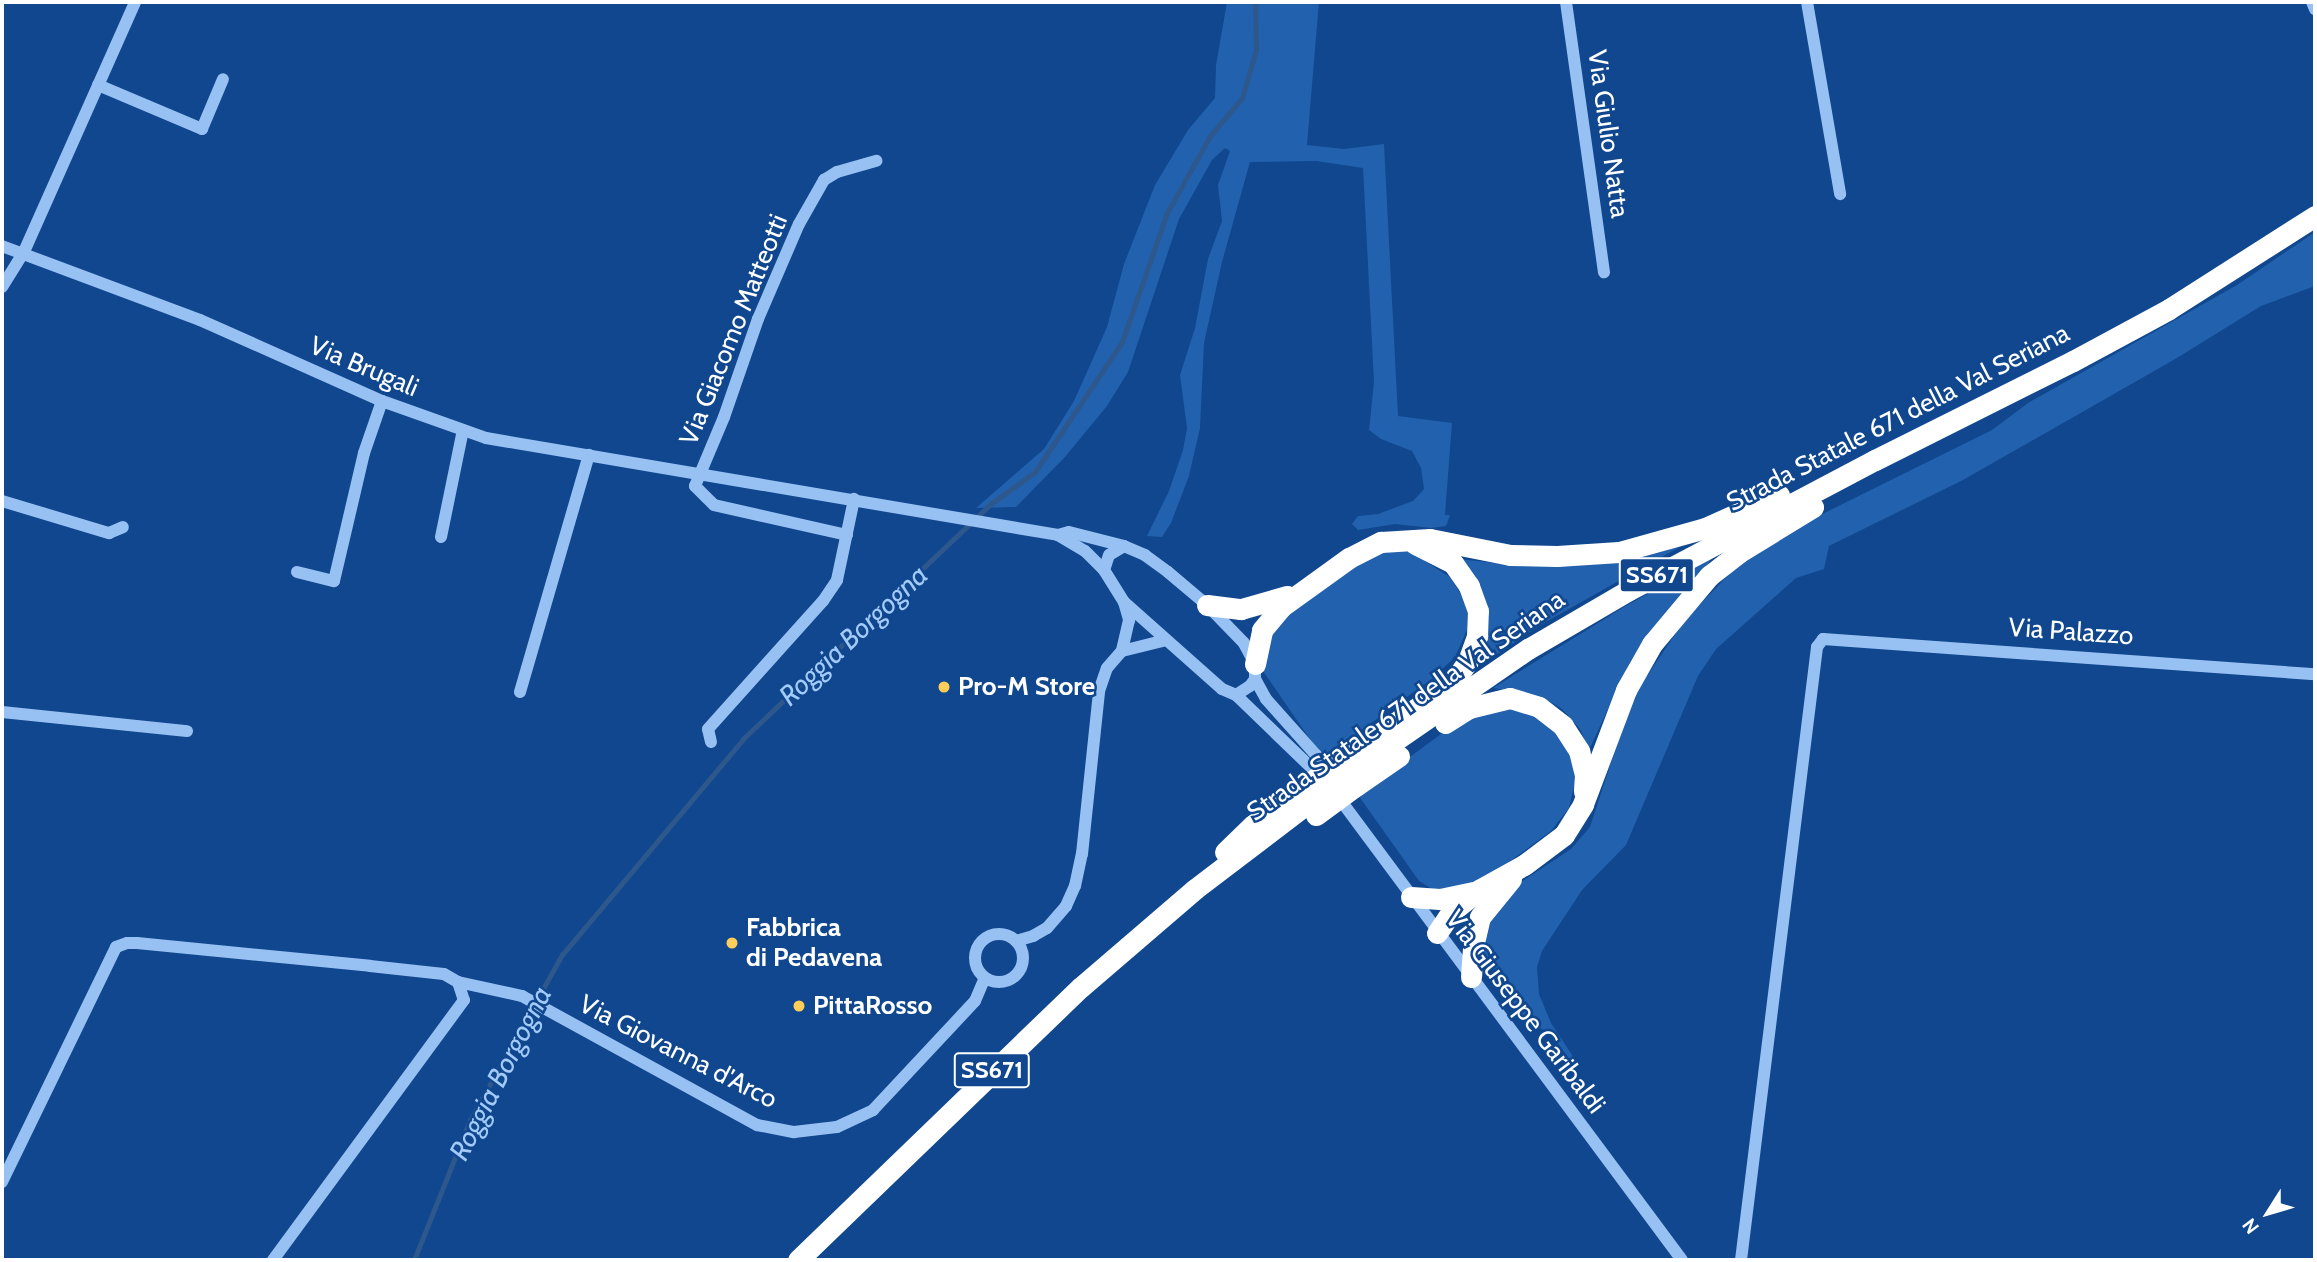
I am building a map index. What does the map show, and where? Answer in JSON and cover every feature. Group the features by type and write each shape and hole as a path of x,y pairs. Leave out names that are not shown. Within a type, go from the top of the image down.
{"highway":[{"name":"Strada Statale 671 della Val Seriana","path":"798,1260 1040,1024 1195,889 1348,773 1528,649 1629,590 2169,309 2315,216"},
{"path":"1207,605 1241,609 1280,600 1302,590 1381,542 1430,539 1510,555 1557,556 1619,552 1705,527 1984,406"},
{"path":"1437,933 1451,912 1479,890 1524,865 1564,835 1583,804 1626,690 1652,644 1709,576 1769,533 1984,406"},
{"path":"1348,773 1453,683 1468,662 1477,636 1478,611 1469,586 1453,564 1407,540"},
{"path":"1255,672 1262,630 1281,607 1302,590"},
{"path":"1348,773 1453,716 1485,702 1510,698 1539,707 1563,726 1579,751 1585,775 1583,804"},
{"path":"1471,977 1473,947 1480,917 1524,865"},
{"path":"1411,897 1440,899 1479,890"},
{"path":"1437,933 1480,917"}],"street":[{"path":"2,287 23,254 135,2"},
{"name":"Via Giulio Natta","path":"1566,2 1604,272"},
{"path":"1807,2 1840,194"},
{"path":"2312,2 2315,9"},
{"path":"98,85 202,129 223,79"},
{"name":"Via Giacomo Matteotti","path":"700,474 758,319 799,224 824,180 837,172 876,161"},
{"name":"Via Brugali","path":"2,246 200,320 382,401 486,438 994,522"},
{"path":"297,572 334,581 364,453 382,401"},
{"path":"441,537 463,430"},
{"path":"520,692 589,455"},
{"path":"700,474 695,486 713,505 847,535"},
{"path":"711,742 708,729 823,601 836,580 855,499"},
{"path":"2,501 109,533 123,527"},
{"name":"Via Giuseppe Garibaldi","path":"994,522 1058,535 1086,551 1104,570 1124,602 1222,689 1236,695 1333,789"},
{"name":"Via Giuseppe Garibaldi","path":"1058,535 1069,533 1124,546 1145,555 1207,605 1244,643 1266,699 1316,755 1333,789 1437,933 1682,1260"},
{"path":"1104,570 1109,555 1124,546"},
{"path":"1016,941 1047,928 1066,906 1075,886 1082,854 1099,691 1107,668 1122,651 1129,620 1124,602"},
{"name":"Via Palazzo","path":"1741,1260 1817,647 1823,639 2315,674"},
{"path":"1122,651 1167,640"},
{"path":"1236,695 1250,687 1255,672"},
{"path":"2,712 187,731"},
{"path":"1002,934 1016,941 1023,955 1020,971 1008,981 992,982 979,972 975,957 986,937 1002,934"},
{"name":"Via Giovanna d'Arco","path":"2,1182 116,947 127,943 444,974 458,982 522,996 758,1125 794,1132 837,1127 873,1110 975,1000 985,978"},
{"path":"273,1260 464,1000 458,982"}],"shaded area":[{"path":"1227,2 1319,2 1307,145 1344,149 1384,144 1398,416 1452,423 1445,515 1450,515 1446,526 1431,528 1395,524 1358,530 1352,524 1358,516 1378,514 1413,501 1424,489 1421,468 1412,451 1381,439 1369,430 1374,382 1363,168 1316,161 1250,162 1222,262 1204,343 1200,428 1189,476 1171,523 1162,537 1147,536 1169,491 1183,450 1187,428 1180,375 1195,328 1208,259 1222,221 1218,185 1230,151 1225,148 1212,160 1179,219 1128,372 1107,406 1065,457 1016,507 976,508 1044,449 1074,401 1107,327 1124,264 1155,185 1188,130 1215,98 1216,65"},
{"path":"2315,232 2315,286 2261,306 2177,358 1963,480 1829,546 1824,569 1796,578 1716,649 1698,676 1626,845 1582,890 1542,951 1537,967 1539,994 1551,1023 1574,1058 1570,1060 1551,1034 1525,1020 1492,975 1483,954 1482,938 1489,919 1518,884 1571,849 1590,827 1632,698 1684,621 1738,565 1800,525 1992,430 2028,403 2237,285"},
{"path":"1685,544 1542,624 1481,665 1487,616 1484,599 1474,575 1459,559 1513,565"},
{"path":"1409,551 1450,577 1467,604 1467,630 1455,657 1433,678 1323,758 1263,671 1269,629 1291,607 1357,563 1383,552"},
{"path":"1712,558 1701,575 1648,633 1630,662 1589,750 1580,729 1562,709 1542,697 1493,688 1624,607"},
{"path":"1499,706 1536,715 1551,728 1566,748 1573,764 1575,782 1569,808 1551,831 1478,885 1437,892 1419,881 1358,795 1456,723"}],"waterway":[{"name":"Roggia Borgogna","path":"414,1260 470,1120 562,955 743,739 992,503 1035,472 1122,342 1167,213 1210,136 1242,98 1256,50 1255,2"}],"place":[{"name":"Pro-M Store","path":"944,687"},
{"name":"Fabbrica di Pedavena","path":"732,943"},
{"name":"PittaRosso","path":"799,1006"}]}
